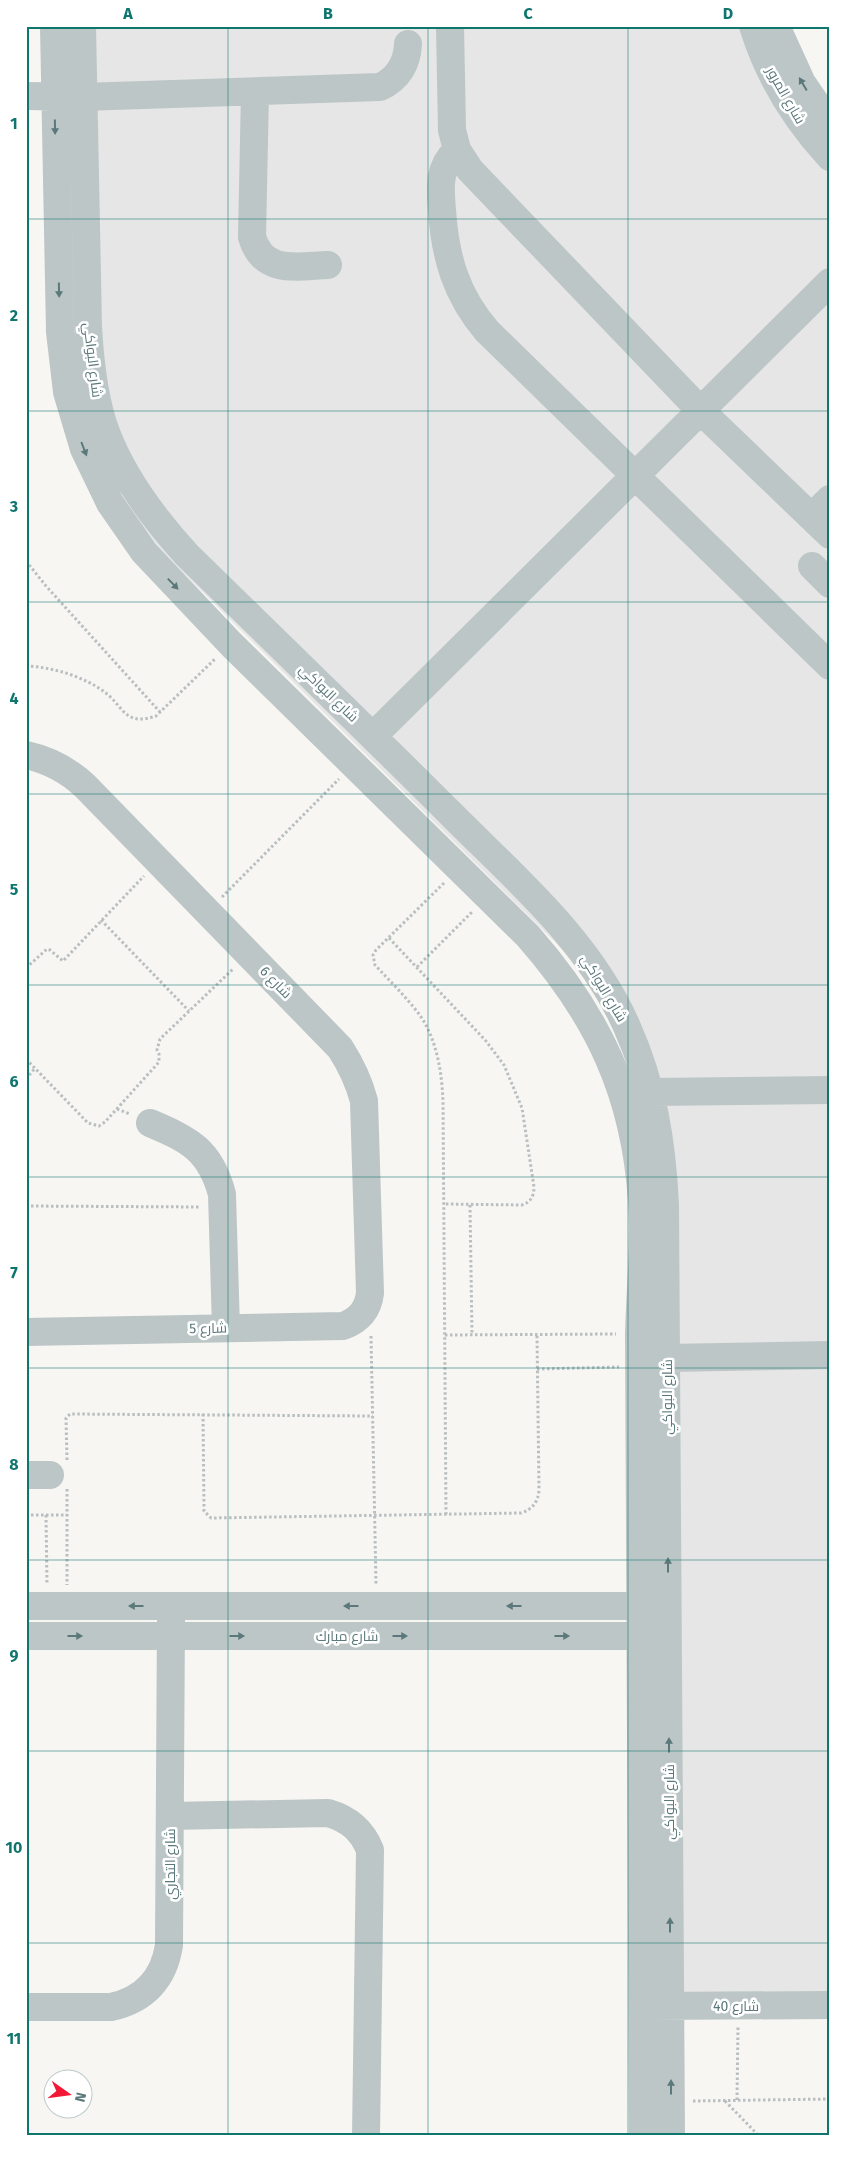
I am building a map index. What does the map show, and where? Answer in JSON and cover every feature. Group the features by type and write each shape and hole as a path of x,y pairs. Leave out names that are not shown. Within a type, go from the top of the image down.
{"street":[{"name":"شارع البواكي","path":"54,26 60,332 67,392 74,421 96,477 126,528 151,560 231,644 528,936 556,968 580,1002 601,1040 617,1079 630,1119 638,1161 642,1204 640,1366 655,1606 668,1636 671,2136"},
{"name":"شارع البواكي","path":"82,26 82,97 90,363 107,435 141,499 163,528 188,555 550,913 580,948 606,986 627,1027 651,1092 663,1159 668,1358 655,1606 642,1636 643,2136"},
{"path":"450,26 452,130 457,150 479,181 700,410 824,517"},
{"name":"شارع المرور","path":"753,26 762,52 783,94 811,136 830,157"},
{"name":"شارع المرور","path":"776,26 802,83 830,124"},
{"path":"26,96 82,97 380,87 388,83 400,70 407,53 408,44"},
{"path":"255,92 252,236 254,245 265,259 273,264 282,266 328,265"},
{"path":"457,150 446,163 440,180 440,189 446,254 454,279 466,303 487,331 634,475 825,651"},
{"path":"373,736 830,282"},
{"name":"شارع 6","path":"26,755 48,761 74,776 340,1048 352,1067 364,1101 370,1292"},
{"path":"651,1092 830,1090"},
{"path":"150,1123 182,1137 202,1153 219,1183 223,1207 226,1328"},
{"name":"شارع 5","path":"26,1332 343,1326 361,1316 369,1301 370,1292"},
{"path":"668,1358 830,1355"},
{"path":"47,1606 655,1606"},
{"name":"شارع التجاري","path":"26,2007 111,2007 135,1999 155,1982 165,1965 170,1945 170,1606"},
{"name":"شارع مبارك","path":"26,1636 668,1636"},
{"path":"170,1816 328,1813 347,1820 354,1825 366,1841 370,1850 366,2136"},
{"name":"شارع 40","path":"643,2006 830,2006"}],"path":[{"path":"26,561 46,586 160,712"},
{"path":"26,666 49,669 81,679 107,694 129,716 149,719 160,712 231,644"},
{"path":"208,912 353,764"},
{"path":"26,968 47,949 62,961 158,861"},
{"path":"446,1515 444,1204 441,1073 433,1043 419,1014 375,965 374,955 459,868"},
{"path":"417,968 487,896"},
{"path":"101,920 189,1011"},
{"path":"389,938 495,1052 511,1079 522,1108 534,1187 532,1198 522,1205 444,1204"},
{"path":"26,1059 88,1123 99,1126 105,1122 159,1062 157,1050 160,1039 249,955"},
{"path":"26,1079 35,1068"},
{"path":"470,1205 472,1335"},
{"path":"26,1206 223,1207"},
{"path":"371,1330 376,1606"},
{"path":"445,1335 639,1334"},
{"path":"204,1414 204,1511 211,1518 521,1513 533,1507 539,1490 537,1335"},
{"path":"537,1369 640,1366"},
{"path":"47,1606 67,1515 53,1474 66,1418 70,1414 373,1416"},
{"path":"26,1515 67,1515"},
{"path":"46,1515 47,1606"},
{"path":"738,2100 739,2006"},
{"path":"671,2101 830,2099"},
{"path":"724,2101 759,2136"}],"shaded area":[{"path":"69,26 765,26 830,147 830,1996 656,1996 640,1102 626,1056 605,1011 578,969 562,949 164,554 141,526 120,495 79,390 71,315"}]}
